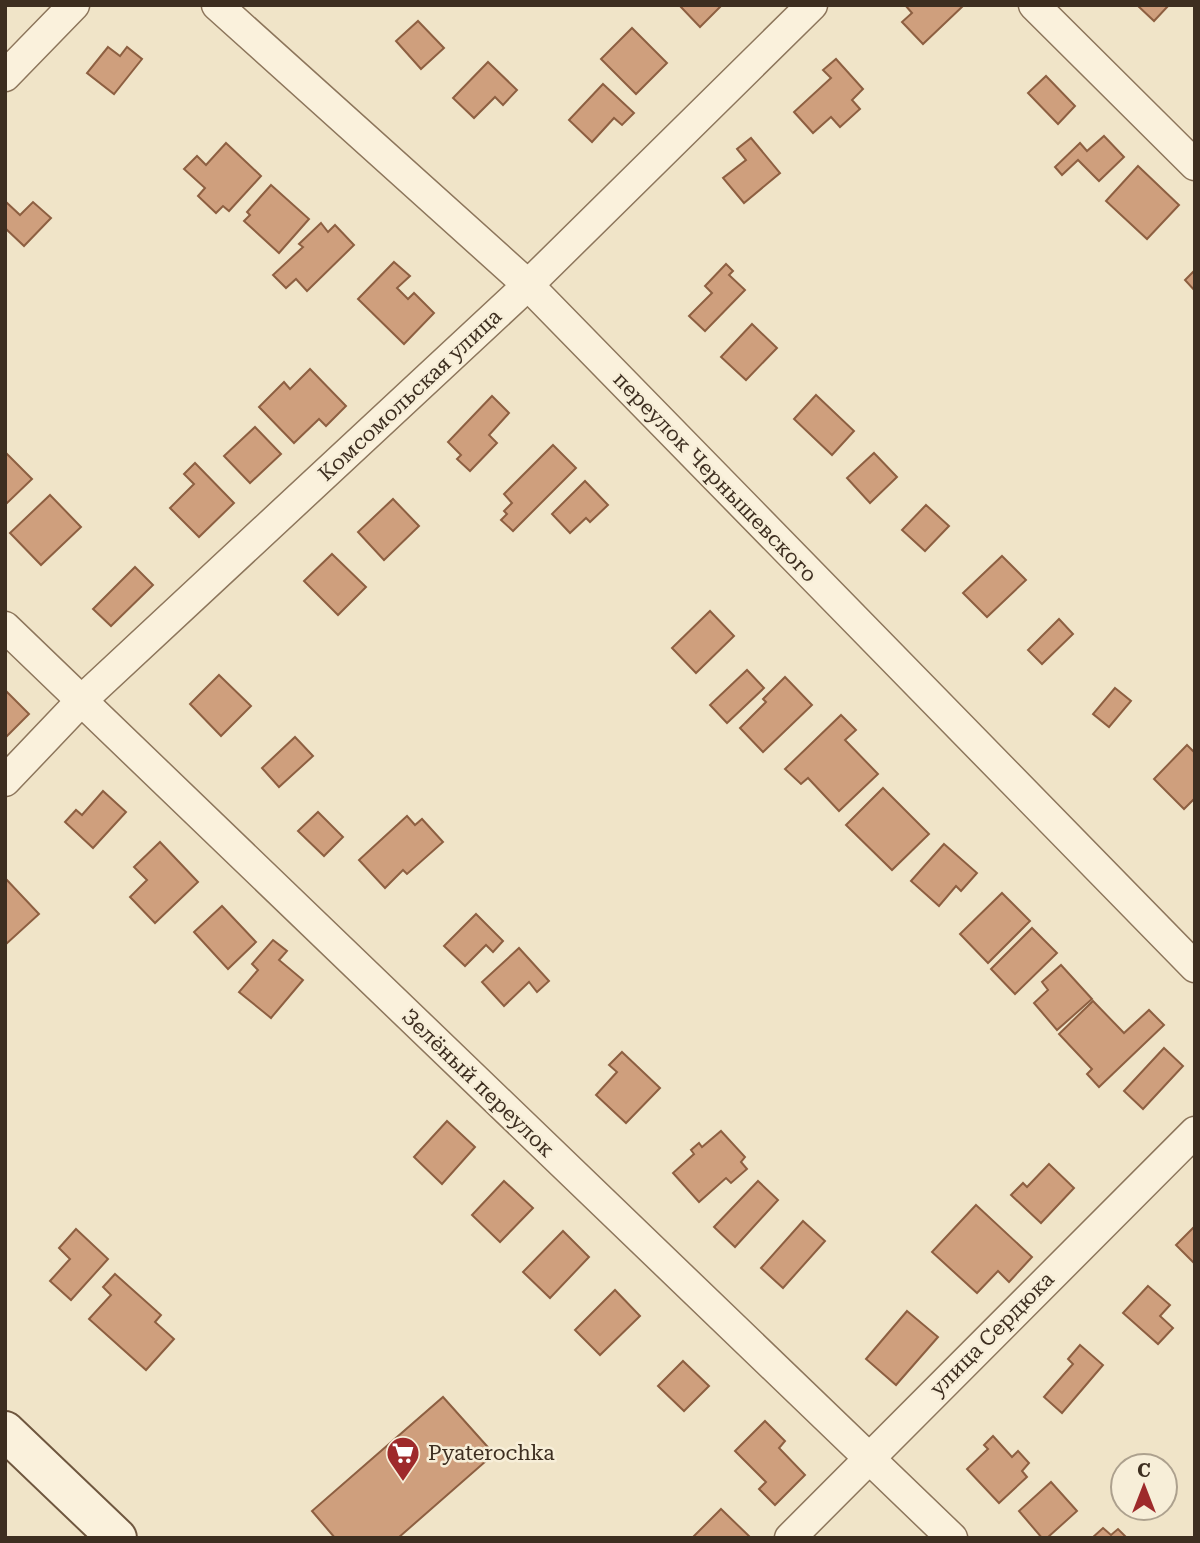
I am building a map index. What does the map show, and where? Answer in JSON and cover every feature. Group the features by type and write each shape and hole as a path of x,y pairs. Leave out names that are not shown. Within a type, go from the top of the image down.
{"main road":[{"path":"5,1431 117,1538"}],"street":[{"path":"5,76 74,5"},
{"name":"переулок Чернышевского","path":"217,5 528,285 1195,967"},
{"name":"Комсомольская улица","path":"5,781 82,700 528,285 812,5"},
{"path":"1034,5 1195,165"},
{"name":"Зелёный переулок","path":"5,627 952,1538"},
{"name":"улица Сердюка","path":"790,1538 1195,1132"}],"building":[{"path":"679,5 722,5 700,27"},
{"path":"905,5 964,5 923,44 902,22 912,13"},
{"path":"1137,5 1169,5 1154,21"},
{"path":"418,21 444,48 421,69 396,41"},
{"path":"632,28 667,63 636,94 601,59"},
{"path":"108,47 120,56 127,47 142,59 114,94 87,73"},
{"path":"836,59 863,89 852,100 860,109 840,127 831,117 813,133 794,112 831,78 823,70"},
{"path":"488,62 517,90 503,105 495,97 474,118 453,98"},
{"path":"1046,76 1075,106 1058,124 1028,93"},
{"path":"603,84 634,113 622,125 614,118 592,142 569,120"},
{"path":"1104,136 1124,157 1099,181 1078,160 1062,175 1055,167 1080,143 1087,151"},
{"path":"751,138 780,173 744,203 723,178 746,160 737,149"},
{"path":"226,143 261,176 229,211 223,206 216,213 198,196 205,188 184,169 197,156 206,165"},
{"path":"1138,166 1179,205 1147,239 1106,201"},
{"path":"271,185 309,219 279,253 244,221 250,215 247,212"},
{"path":"5,201 20,215 33,202 51,218 24,246 5,228"},
{"path":"321,223 328,232 335,225 354,245 307,291 296,279 286,288 273,275 303,247 299,244"},
{"path":"394,262 410,276 397,288 408,299 414,293 434,313 404,344 358,299"},
{"path":"726,264 733,271 729,275 745,290 705,331 689,316 712,293 705,286"},
{"path":"1195,270 1195,291 1185,280"},
{"path":"752,324 777,348 746,380 721,357"},
{"path":"310,369 346,406 326,426 319,419 294,443 259,407 284,382 290,389"},
{"path":"816,395 854,431 832,455 794,419"},
{"path":"492,396 509,413 489,435 497,443 470,471 457,459 461,455 448,442"},
{"path":"255,427 281,454 250,483 224,456"},
{"path":"553,445 576,468 513,531 501,520 507,514 504,511 512,503 504,494"},
{"path":"5,452 32,479 5,505"},
{"path":"874,453 897,477 870,503 847,478"},
{"path":"195,463 234,503 199,537 170,508 194,484 184,474"},
{"path":"585,481 608,505 590,522 586,518 570,533 552,514"},
{"path":"50,495 81,527 41,565 10,533"},
{"path":"393,499 419,526 384,560 358,532"},
{"path":"926,505 949,526 925,551 902,530"},
{"path":"332,554 366,587 338,615 304,581"},
{"path":"1002,556 1026,580 987,617 963,593"},
{"path":"135,567 153,585 111,626 93,609"},
{"path":"710,611 734,636 696,673 672,648"},
{"path":"1059,619 1073,634 1042,664 1028,650"},
{"path":"747,670 764,688 727,723 710,705"},
{"path":"219,675 251,706 221,736 190,704"},
{"path":"785,677 812,705 763,752 740,728 766,702 763,699"},
{"path":"1115,688 1131,701 1109,727 1093,714"},
{"path":"5,690 29,714 5,738"},
{"path":"841,715 856,730 845,740 878,774 839,811 808,778 801,784 785,769"},
{"path":"295,737 313,756 279,787 262,768"},
{"path":"1187,745 1195,753 1195,798 1184,809 1154,779"},
{"path":"883,788 929,834 892,870 846,825"},
{"path":"103,791 126,812 93,848 65,822 76,810 82,815"},
{"path":"318,812 343,837 324,856 298,831"},
{"path":"407,816 415,825 422,819 443,842 407,874 403,870 385,888 359,860"},
{"path":"160,842 198,882 155,923 130,897 147,880 134,867"},
{"path":"944,844 977,873 961,891 956,886 939,906 911,881"},
{"path":"5,878 39,914 5,945"},
{"path":"1002,893 1030,921 988,963 960,934"},
{"path":"222,906 256,942 228,969 194,932"},
{"path":"476,914 503,941 493,952 486,945 465,966 444,946"},
{"path":"1032,928 1057,953 1015,994 991,969"},
{"path":"273,940 287,951 279,960 303,980 271,1018 239,992 258,970 252,964"},
{"path":"519,948 549,981 537,992 529,982 504,1006 482,982"},
{"path":"1061,965 1092,999 1057,1030 1034,1003 1048,990 1042,982"},
{"path":"1093,1001 1124,1033 1149,1010 1164,1025 1099,1087 1087,1074 1092,1069 1059,1034"},
{"path":"1164,1048 1183,1066 1143,1109 1124,1091"},
{"path":"622,1052 660,1088 626,1123 596,1095 617,1072 609,1065"},
{"path":"447,1121 475,1147 442,1184 414,1157"},
{"path":"721,1131 745,1157 741,1162 747,1169 731,1183 726,1178 699,1202 673,1173 694,1154 691,1150 699,1143 702,1147"},
{"path":"1049,1164 1074,1188 1041,1223 1011,1195 1023,1183 1027,1187"},
{"path":"504,1181 533,1208 500,1242 472,1215"},
{"path":"758,1181 778,1200 735,1247 714,1227"},
{"path":"976,1205 1032,1257 1009,1282 998,1271 977,1293 932,1252"},
{"path":"803,1221 825,1241 783,1288 761,1268"},
{"path":"1195,1226 1195,1264 1176,1245"},
{"path":"76,1229 108,1259 71,1300 50,1281 70,1259 59,1248"},
{"path":"563,1231 589,1257 550,1298 523,1272"},
{"path":"115,1274 161,1315 155,1322 174,1339 146,1370 89,1319 111,1295 103,1287"},
{"path":"1148,1286 1170,1305 1160,1316 1173,1328 1158,1344 1123,1313"},
{"path":"615,1290 640,1316 600,1355 575,1330"},
{"path":"907,1311 938,1337 896,1385 866,1359"},
{"path":"1080,1345 1103,1365 1062,1413 1044,1397 1073,1364 1068,1359"},
{"path":"683,1361 709,1386 684,1411 658,1386"},
{"name":"Pyaterochka","path":"443,1397 494,1454 398,1538 335,1538 312,1511"},
{"path":"765,1421 785,1441 779,1448 805,1475 775,1505 759,1489 766,1482 735,1451"},
{"path":"993,1436 1012,1457 1018,1451 1029,1463 1022,1471 1027,1477 999,1503 967,1469 988,1449 984,1445"},
{"path":"1051,1482 1077,1511 1047,1538 1042,1538 1019,1511"},
{"path":"721,1509 751,1538 692,1538"},
{"path":"1103,1528 1111,1535 1118,1529 1127,1538 1092,1538"}],"place":[{"name":"Pyaterochka","path":"403,1483"}]}
